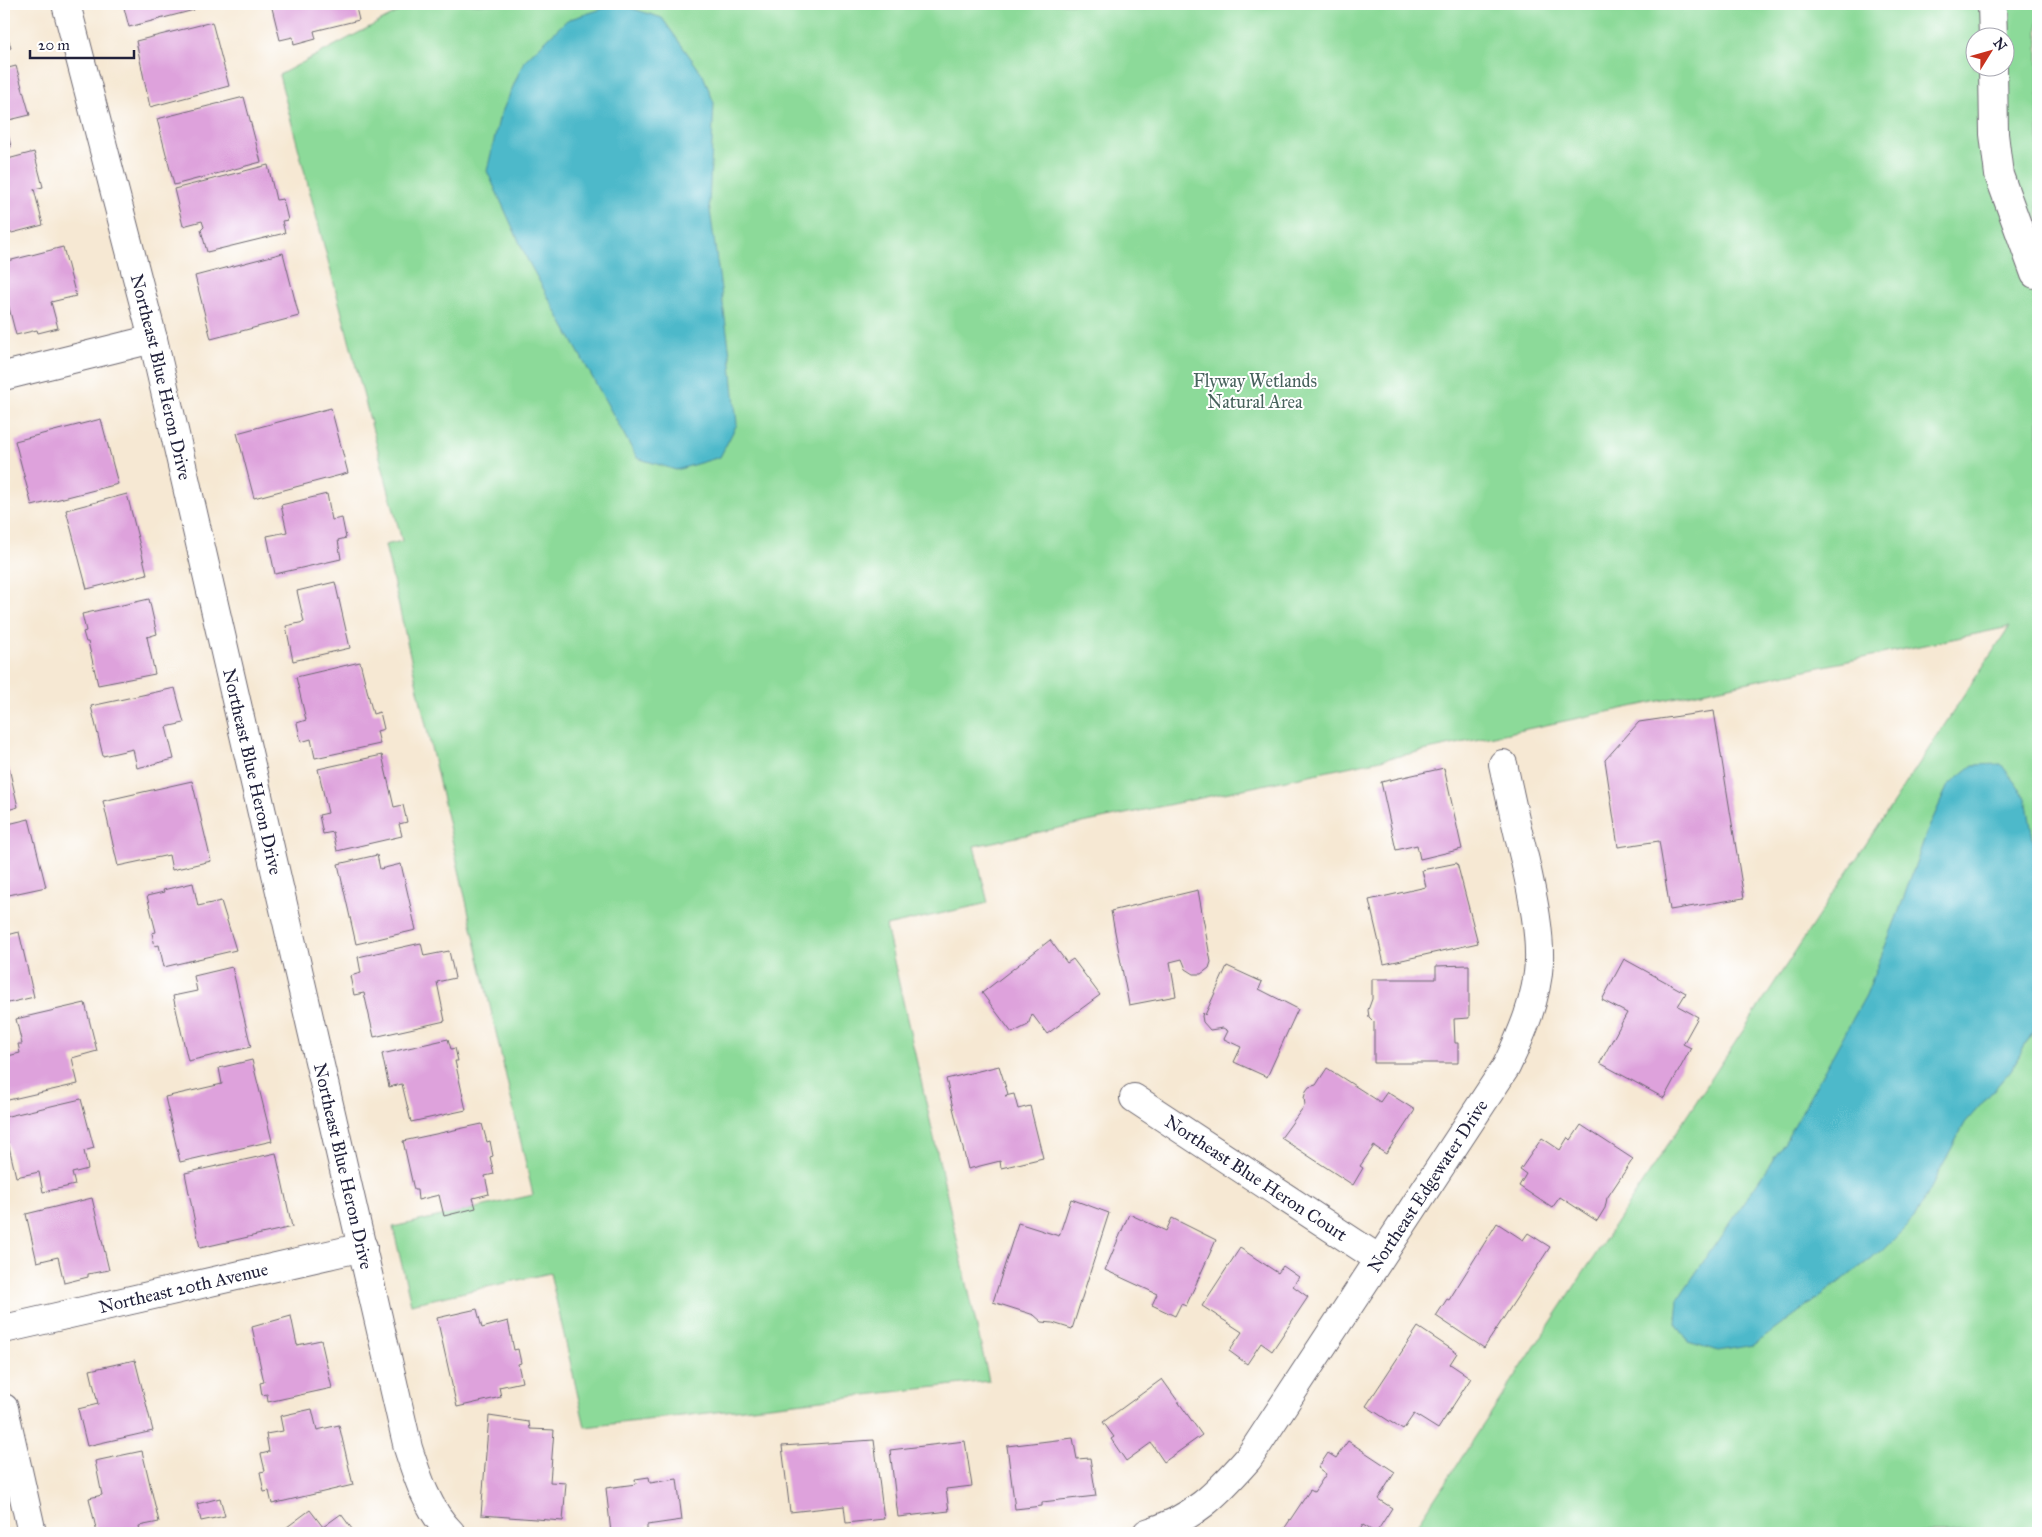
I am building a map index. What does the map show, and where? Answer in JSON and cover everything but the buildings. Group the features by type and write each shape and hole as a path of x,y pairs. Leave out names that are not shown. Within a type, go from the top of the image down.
{"street":[{"name":"Northeast Blue Heron Drive","path":"66,4 153,338 408,1448 416,1474 428,1502 451,1533"},
{"path":"1992,4 1993,28"},
{"path":"1993,78 1994,134 1999,175 2034,274"},
{"path":"4,376 153,338"},
{"name":"Northeast Edgewater Drive","path":"1147,1533 1160,1529 1196,1511 1219,1492 1248,1459 1506,1066 1522,1035 1535,987 1539,963 1539,938 1532,892 1503,764"},
{"name":"Northeast Blue Heron Court","path":"1134,1098 1379,1258"},
{"name":"Northeast 20th Avenue","path":"4,1328 362,1247"},
{"path":"4,1408 32,1533"}],"green space":[{"name":"Flyway Wetlands Natural Area","path":"413,4 2038,4 2038,1533 1412,1533 2009,627 974,846 988,903 886,926 989,1381 585,1427 550,1273 411,1304 393,1227 533,1195 385,545 402,541 279,75"}],"water":[{"path":"618,4 662,18 703,75 714,103 709,203 730,354 737,424 720,457 676,470 637,458 527,259 487,171 499,119 524,61 567,20"},
{"path":"2001,764 2026,798 2038,867 2038,1023 2011,1070 1965,1123 1914,1219 1883,1250 1754,1345 1718,1351 1688,1342 1676,1323 1678,1299 1785,1142 1866,995 1899,911 1926,834 1948,785 1973,765"}]}
